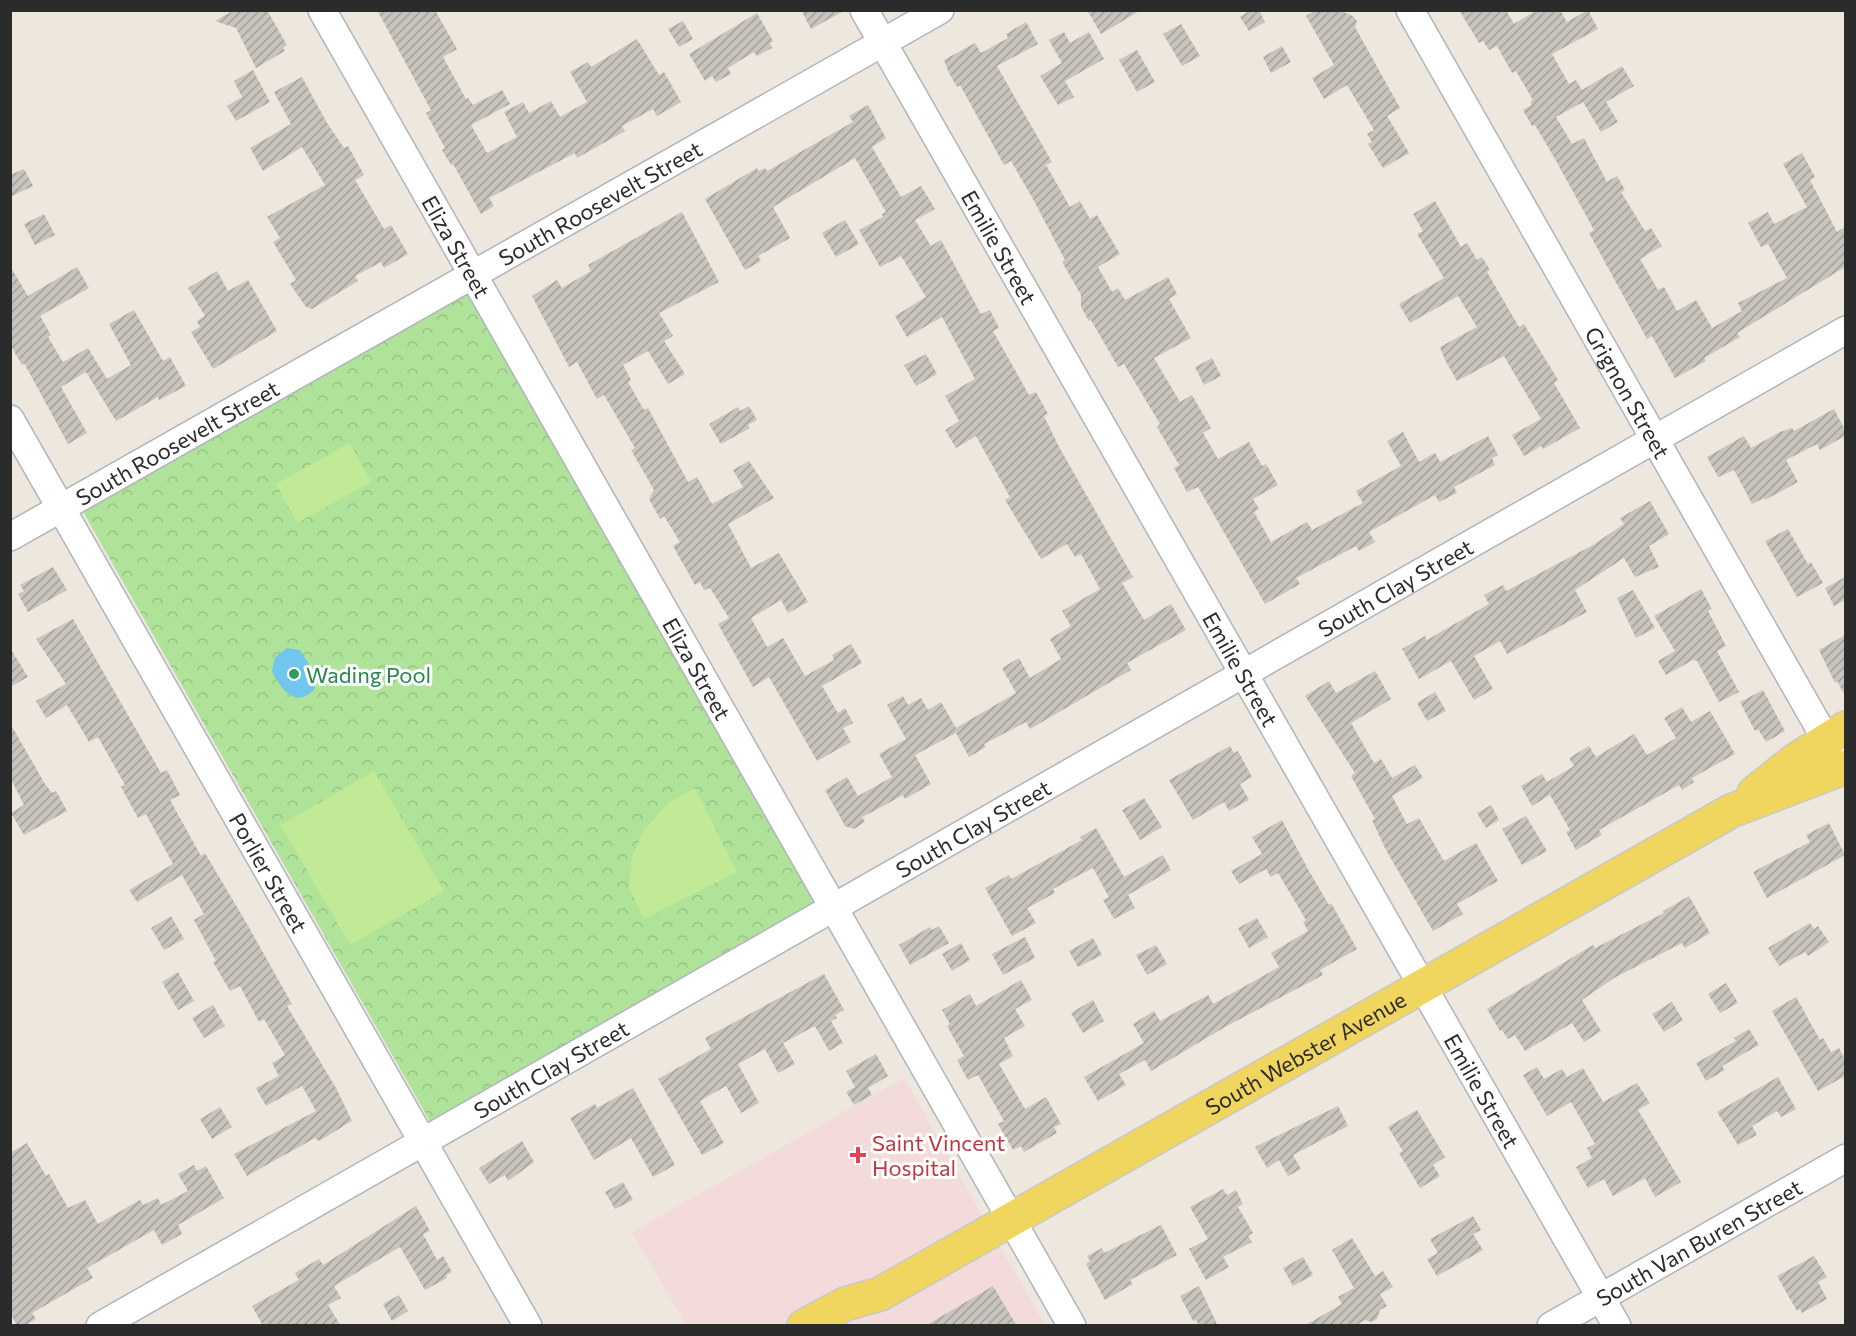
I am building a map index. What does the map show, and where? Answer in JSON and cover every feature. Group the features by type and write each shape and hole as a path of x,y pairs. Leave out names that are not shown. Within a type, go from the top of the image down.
{"main road":[{"name":"South Webster Avenue","path":"804,1326 845,1304 880,1294 1731,811 1794,761 1835,734"},
{"name":"South Webster Avenue","path":"1731,811 1844,770"},
{"name":"South Webster Avenue","path":"847,1326 880,1294"}],"street":[{"name":"Eliza Street","path":"322,10 1072,1326"},
{"name":"Emilie Street","path":"864,10 1245,672 1617,1326"},
{"name":"South Roosevelt Street","path":"10,537 940,10"},
{"name":"Grignon Street","path":"1410,10 1656,439 1835,734 1844,770"},
{"name":"South Clay Street","path":"100,1326 422,1140 1845,330"},
{"name":"Porlier Street","path":"10,418 528,1326"},
{"name":"South Van Buren Street","path":"1551,1326 1845,1158"}],"shaded area":[{"name":"Saint Vincent Hospital","path":"904,1078 1045,1325 686,1325 632,1232"}],"green space":[{"path":"467,292 816,905 431,1123 82,510"},
{"path":"350,443 371,482 297,523 276,484"},
{"path":"374,771 444,891 350,945 281,825"},
{"path":"695,788 737,872 644,919 629,888 632,858 644,830 668,803"}],"water":[{"name":"Wading Pool","path":"287,648 300,650 317,677 314,690 307,695 294,697 288,694 272,671 275,657"}],"building":[{"path":"234,10 267,10 287,45 283,48 285,51 256,68 236,28 215,21"},
{"path":"377,10 435,10 457,49 443,57 466,99 468,98 473,105 502,90 510,104 471,125 487,153 517,137 504,112 523,102 529,113 551,101 560,117 587,102 570,72 588,62 591,67 637,39 659,75 664,72 681,102 657,116 653,109 622,126 625,131 577,158 575,153 489,198 494,206 481,214 453,164 451,165 442,150 445,148 426,113 431,110"},
{"path":"801,10 846,10 811,29"},
{"path":"1087,10 1141,10 1101,34"},
{"path":"1251,10 1259,10 1265,22 1249,31 1240,17"},
{"path":"1316,10 1339,10 1353,16 1357,21 1355,27 1400,108 1387,116 1409,153 1383,168 1368,144 1372,142 1367,134 1374,130 1347,85 1324,99 1312,78 1334,65 1306,16"},
{"path":"1459,10 1506,10 1514,24 1537,10 1560,10 1567,22 1588,10 1598,29 1552,54 1569,84 1576,80 1582,90 1622,66 1634,86 1606,102 1618,122 1601,132 1583,102 1556,117 1572,144 1584,138 1607,182 1617,176 1625,190 1621,192 1645,231 1651,228 1662,246 1640,259 1658,290 1664,287 1677,311 1696,300 1712,328 1742,311 1738,303 1787,278 1768,244 1761,247 1748,223 1768,212 1774,224 1807,207 1783,164 1802,153 1815,177 1810,180 1837,232 1845,227 1845,267 1737,333 1740,337 1704,358 1706,361 1675,378 1652,336 1647,339 1589,233 1594,230 1535,125 1532,126 1523,110 1532,105 1530,102 1533,100 1516,71 1512,73 1497,46 1489,50 1483,41 1479,43"},
{"path":"757,13 773,41 770,43 772,48 757,56 754,52 728,68 731,74 716,82 712,76 705,81 689,54"},
{"path":"683,21 693,39 679,47 668,29"},
{"path":"1026,22 1038,44 997,66 1052,162 1046,165 1070,207 1080,201 1090,219 1097,215 1120,254 1098,267 1112,292 1118,288 1125,300 1168,277 1177,294 1169,299 1191,338 1154,358 1180,402 1192,395 1211,428 1203,433 1218,459 1249,442 1262,466 1266,464 1278,485 1253,499 1259,509 1254,512 1271,542 1307,522 1312,530 1363,503 1356,491 1401,466 1387,441 1403,432 1419,462 1435,453 1440,462 1488,436 1498,455 1492,458 1495,465 1454,487 1457,493 1439,502 1435,495 1369,532 1375,542 1359,551 1356,546 1296,578 1300,584 1265,604 1198,487 1187,492 1174,468 1179,465 1157,427 1160,424 1124,364 1118,367 1081,307 1081,295 1062,262 1065,260 1033,199 1011,161 1004,165 960,85 957,87 949,73 944,60 975,43 981,53 1008,38 1006,34"},
{"path":"1181,24 1200,56 1182,66 1163,34"},
{"path":"1064,32 1070,43 1089,32 1104,59 1065,81 1074,97 1058,105 1040,76 1062,63 1049,40"},
{"path":"1282,46 1291,62 1271,73 1263,57"},
{"path":"1137,50 1155,82 1137,92 1119,60"},
{"path":"253,70 270,102 236,121 227,106 242,97 234,81"},
{"path":"302,77 327,123 344,148 348,146 364,175 355,180 384,229 391,225 408,254 384,268 381,262 355,276 358,281 312,309 306,307 290,284 296,280 273,242 280,238 267,217 325,185 302,147 263,171 250,148 291,124 274,92"},
{"path":"868,105 886,138 872,147 901,197 921,186 935,209 915,220 931,246 941,240 981,314 990,310 999,328 993,331 1029,395 1036,392 1048,414 1044,416 1059,447 1133,577 1122,583 1144,620 1171,604 1186,630 1127,663 1131,670 1030,729 1026,722 984,744 986,747 969,757 956,733 915,755 931,784 905,799 903,795 862,817 865,822 854,829 845,826 825,790 847,777 858,796 892,777 879,754 906,739 887,705 903,696 908,705 921,698 928,710 941,702 956,728 1016,693 1002,668 1019,658 1030,678 1061,659 1050,639 1071,626 1062,611 1100,589 1081,554 1075,557 1067,544 1041,559 1005,500 1010,497 976,436 956,448 945,430 959,421 945,396 975,379 942,317 907,337 895,316 926,297 901,256 880,267 859,230 883,217 882,214 886,212 855,158 773,207 790,238 758,256 761,261 745,270 705,199 757,168 758,171 765,168 767,171 853,122 849,116"},
{"path":"24,169 33,186 10,197 10,175"},
{"path":"1435,201 1461,247 1467,243 1477,260 1482,257 1490,270 1487,272 1519,327 1524,324 1558,380 1554,383 1580,428 1543,449 1541,446 1524,456 1512,435 1541,419 1504,356 1457,381 1445,360 1440,347 1477,327 1458,296 1410,323 1399,304 1444,278 1417,234 1423,231 1413,214"},
{"path":"682,212 719,282 659,313 673,336 664,341 685,374 668,384 648,351 623,365 631,380 628,382 644,410 648,408 688,482 697,477 712,504 743,487 733,470 749,461 774,498 728,524 751,568 779,553 808,602 788,613 781,600 751,618 767,647 783,638 805,676 834,660 832,655 851,644 862,663 822,686 838,713 845,708 853,723 843,728 851,742 817,761 769,677 753,687 718,624 729,618 710,588 704,590 700,582 695,585 673,546 680,542 664,516 660,519 649,499 654,490 631,450 635,448 604,395 597,399 577,362 569,367 532,296 557,280 562,288 591,271 588,265"},
{"path":"44,214 55,235 35,245 24,224"},
{"path":"845,220 859,244 836,257 822,233"},
{"path":"10,266 28,296 77,267 89,288 40,316 51,335 48,337 63,362 88,348 107,379 131,365 109,324 134,310 163,361 170,357 186,386 159,400 158,397 116,421 86,372 61,387 87,433 68,444 24,363 22,365 10,344"},
{"path":"217,271 228,291 248,280 277,331 213,369 191,332 200,327 197,321 205,316 188,288"},
{"path":"926,354 937,374 916,386 904,365"},
{"path":"1212,358 1221,376 1204,385 1195,367"},
{"path":"749,406 757,420 748,425 750,428 721,444 709,424 738,407 740,411"},
{"path":"1834,409 1845,430 1845,436 1820,450 1817,444 1786,460 1798,482 1765,500 1764,498 1752,504 1734,470 1718,477 1707,457 1744,436 1751,448 1780,432 1792,428 1794,431"},
{"path":"1650,501 1669,534 1649,546 1659,567 1635,577 1624,558 1575,590 1587,612 1507,654 1500,641 1474,656 1493,689 1474,700 1451,661 1419,679 1402,649 1425,636 1427,640 1489,604 1484,595 1503,585 1506,591 1593,545 1624,524 1620,518"},
{"path":"1788,529 1808,564 1811,562 1823,583 1797,597 1765,541"},
{"path":"53,567 67,590 28,612 18,594 24,591 20,585"},
{"path":"1845,577 1845,600 1834,606 1825,588"},
{"path":"1701,589 1712,609 1708,611 1726,646 1717,651 1739,692 1719,702 1697,661 1693,660 1666,675 1658,661 1675,651 1654,616"},
{"path":"1633,590 1655,628 1636,638 1617,598"},
{"path":"73,619 161,773 167,770 180,795 170,800 201,856 205,853 247,924 292,1004 287,1006 336,1088 352,1121 319,1141 315,1138 247,1176 234,1154 316,1111 302,1086 266,1106 256,1088 279,1076 272,1063 285,1055 264,1019 259,1022 240,986 230,991 213,962 216,961 194,920 204,914 182,875 137,902 129,890 173,864 146,814 138,818 121,787 125,785 98,737 89,742 67,705 46,718 36,701 66,684 36,639"},
{"path":"1845,635 1845,696 1837,681 1835,683 1819,650"},
{"path":"10,648 28,677 10,687"},
{"path":"1375,671 1391,699 1351,723 1374,763 1381,759 1392,778 1415,765 1423,778 1392,796 1407,824 1419,818 1444,861 1476,843 1498,881 1457,904 1463,914 1433,931 1386,850 1372,820 1375,819 1351,776 1355,773 1305,696 1329,681 1336,693"},
{"path":"1763,690 1785,731 1766,742 1758,729 1755,731 1740,702"},
{"path":"1435,692 1446,711 1427,721 1417,703"},
{"path":"1682,707 1691,722 1710,711 1735,754 1692,778 1694,782 1682,790 1679,785 1599,830 1602,835 1576,850 1566,832 1570,830 1550,795 1532,806 1521,786 1542,774 1547,782 1574,766 1569,758 1589,746 1596,757 1634,734 1647,755 1676,738 1664,718"},
{"path":"10,723 45,784 52,793 56,791 67,811 24,835 11,813 24,805 10,777"},
{"path":"1230,746 1234,753 1238,751 1252,777 1240,784 1249,800 1229,811 1224,802 1193,820 1169,780"},
{"path":"1144,798 1162,827 1140,840 1122,810"},
{"path":"1491,805 1499,820 1486,828 1477,813"},
{"path":"1526,816 1547,851 1522,865 1502,829"},
{"path":"1282,820 1309,871 1329,905 1331,903 1357,949 1320,970 1323,975 1225,1027 1151,1071 1145,1060 1119,1074 1126,1085 1098,1101 1084,1077 1144,1043 1133,1024 1154,1011 1160,1021 1208,995 1213,1004 1279,967 1271,953 1308,931 1303,922 1306,920 1278,873 1271,877 1266,869 1239,884 1231,871 1262,854 1252,837"},
{"path":"1829,823 1845,855 1767,898 1753,872 1810,842 1806,835"},
{"path":"1096,828 1124,877 1163,855 1171,870 1128,895 1135,908 1114,919 1103,900 1109,897 1093,868 1053,889 1055,893 1027,908 1036,923 1012,936 985,888 1009,875 1011,879 1082,840 1080,837"},
{"path":"1689,896 1710,933 1685,948 1682,943 1614,978 1582,1000 1601,1031 1584,1042 1572,1023 1525,1051 1515,1035 1508,1039 1502,1030 1500,1031 1487,1009 1593,945 1595,948 1664,913 1663,911"},
{"path":"171,916 184,939 164,950 151,928"},
{"path":"1257,918 1268,937 1249,948 1238,928"},
{"path":"1810,923 1814,929 1818,926 1829,942 1808,956 1805,952 1779,966 1768,948"},
{"path":"939,926 949,943 910,965 899,945 930,927 932,930"},
{"path":"1025,937 1035,958 1003,975 992,954"},
{"path":"1093,938 1102,955 1078,967 1069,951"},
{"path":"961,943 970,960 952,971 942,954"},
{"path":"1156,945 1167,964 1147,975 1136,955"},
{"path":"178,972 194,1001 178,1010 162,982"},
{"path":"824,974 844,1010 835,1015 837,1018 831,1021 843,1043 829,1051 815,1026 783,1043 795,1064 778,1073 765,1049 738,1064 759,1103 741,1113 726,1086 700,1101 724,1143 702,1155 658,1079 711,1049 705,1038"},
{"path":"1021,980 1032,1000 1015,1009 1025,1026 1004,1038 1013,1056 999,1064 1025,1109 1046,1097 1061,1124 1054,1127 1057,1133 1024,1152 1021,1146 1013,1150 998,1124 1004,1121 978,1075 968,1080 957,1060 964,1056 947,1026 950,1024 942,1010 970,994 976,1006"},
{"path":"1726,983 1738,1003 1720,1013 1708,994"},
{"path":"1796,997 1820,1040 1823,1038 1831,1052 1839,1048 1845,1060 1845,1076 1818,1091 1772,1011"},
{"path":"1093,1000 1104,1021 1083,1033 1071,1013"},
{"path":"1672,1002 1683,1020 1664,1032 1652,1014"},
{"path":"213,1005 225,1026 204,1038 192,1018"},
{"path":"1749,1029 1759,1045 1722,1066 1725,1070 1706,1081 1696,1063 1736,1041 1734,1038"},
{"path":"876,1054 888,1076 868,1088 872,1095 854,1105 846,1092 855,1087 846,1071"},
{"path":"1537,1067 1544,1079 1562,1069 1567,1077 1583,1068 1603,1102 1637,1083 1650,1103 1638,1110 1681,1182 1655,1197 1645,1178 1613,1196 1604,1179 1588,1188 1576,1167 1592,1158 1587,1148 1595,1144 1571,1102 1547,1116 1523,1075"},
{"path":"1778,1077 1796,1109 1781,1117 1777,1111 1752,1126 1757,1135 1738,1145 1717,1112"},
{"path":"633,1088 675,1165 653,1177 631,1138 594,1160 570,1118 595,1104 597,1108"},
{"path":"1338,1106 1348,1126 1293,1155 1301,1169 1288,1176 1279,1160 1267,1168 1255,1147"},
{"path":"220,1107 232,1127 212,1139 200,1119"},
{"path":"1417,1110 1445,1157 1433,1165 1440,1176 1420,1188 1399,1153 1403,1151 1388,1127"},
{"path":"522,1141 534,1162 508,1181 505,1175 489,1184 479,1168"},
{"path":"27,1143 46,1176 49,1174 68,1208 85,1200 98,1224 140,1200 143,1205 158,1198 161,1205 188,1191 178,1174 194,1165 197,1171 206,1166 224,1198 178,1225 182,1234 162,1245 154,1230 87,1268 93,1278 32,1313 36,1319 24,1326 17,1326 10,1313 10,1153"},
{"path":"623,1182 633,1200 615,1209 605,1192"},
{"path":"1223,1189 1227,1195 1236,1190 1243,1204 1238,1207 1253,1233 1248,1236 1252,1242 1223,1257 1229,1267 1206,1280 1189,1249 1208,1239 1190,1207"},
{"path":"416,1206 430,1231 423,1234 437,1260 443,1256 452,1272 446,1275 447,1278 425,1290 400,1247 334,1286 341,1298 328,1305 341,1326 263,1326 252,1306 299,1280 295,1273 319,1259 323,1265"},
{"path":"1473,1216 1481,1230 1473,1234 1483,1250 1437,1276 1427,1259 1438,1253 1430,1239"},
{"path":"1161,1225 1177,1255 1130,1280 1133,1284 1105,1300 1086,1264 1090,1261 1087,1256 1102,1248 1104,1253"},
{"path":"1352,1238 1375,1276 1383,1271 1393,1287 1380,1294 1387,1306 1380,1310 1377,1319 1372,1322 1365,1320 1355,1326 1304,1326 1342,1304 1338,1297 1354,1288 1332,1250"},
{"path":"1814,1256 1827,1277 1818,1282 1827,1299 1802,1313 1800,1309 1797,1311 1777,1276"},
{"path":"1303,1257 1313,1275 1293,1286 1283,1268"},
{"path":"993,1286 1017,1326 925,1326"},
{"path":"1199,1286 1218,1326 1199,1326 1196,1320 1193,1321 1180,1296"},
{"path":"399,1295 408,1311 392,1321 383,1304"}],"place":[{"name":"Wading Pool","path":"294,674"},
{"name":"Saint Vincent Hospital","path":"858,1155"}]}
